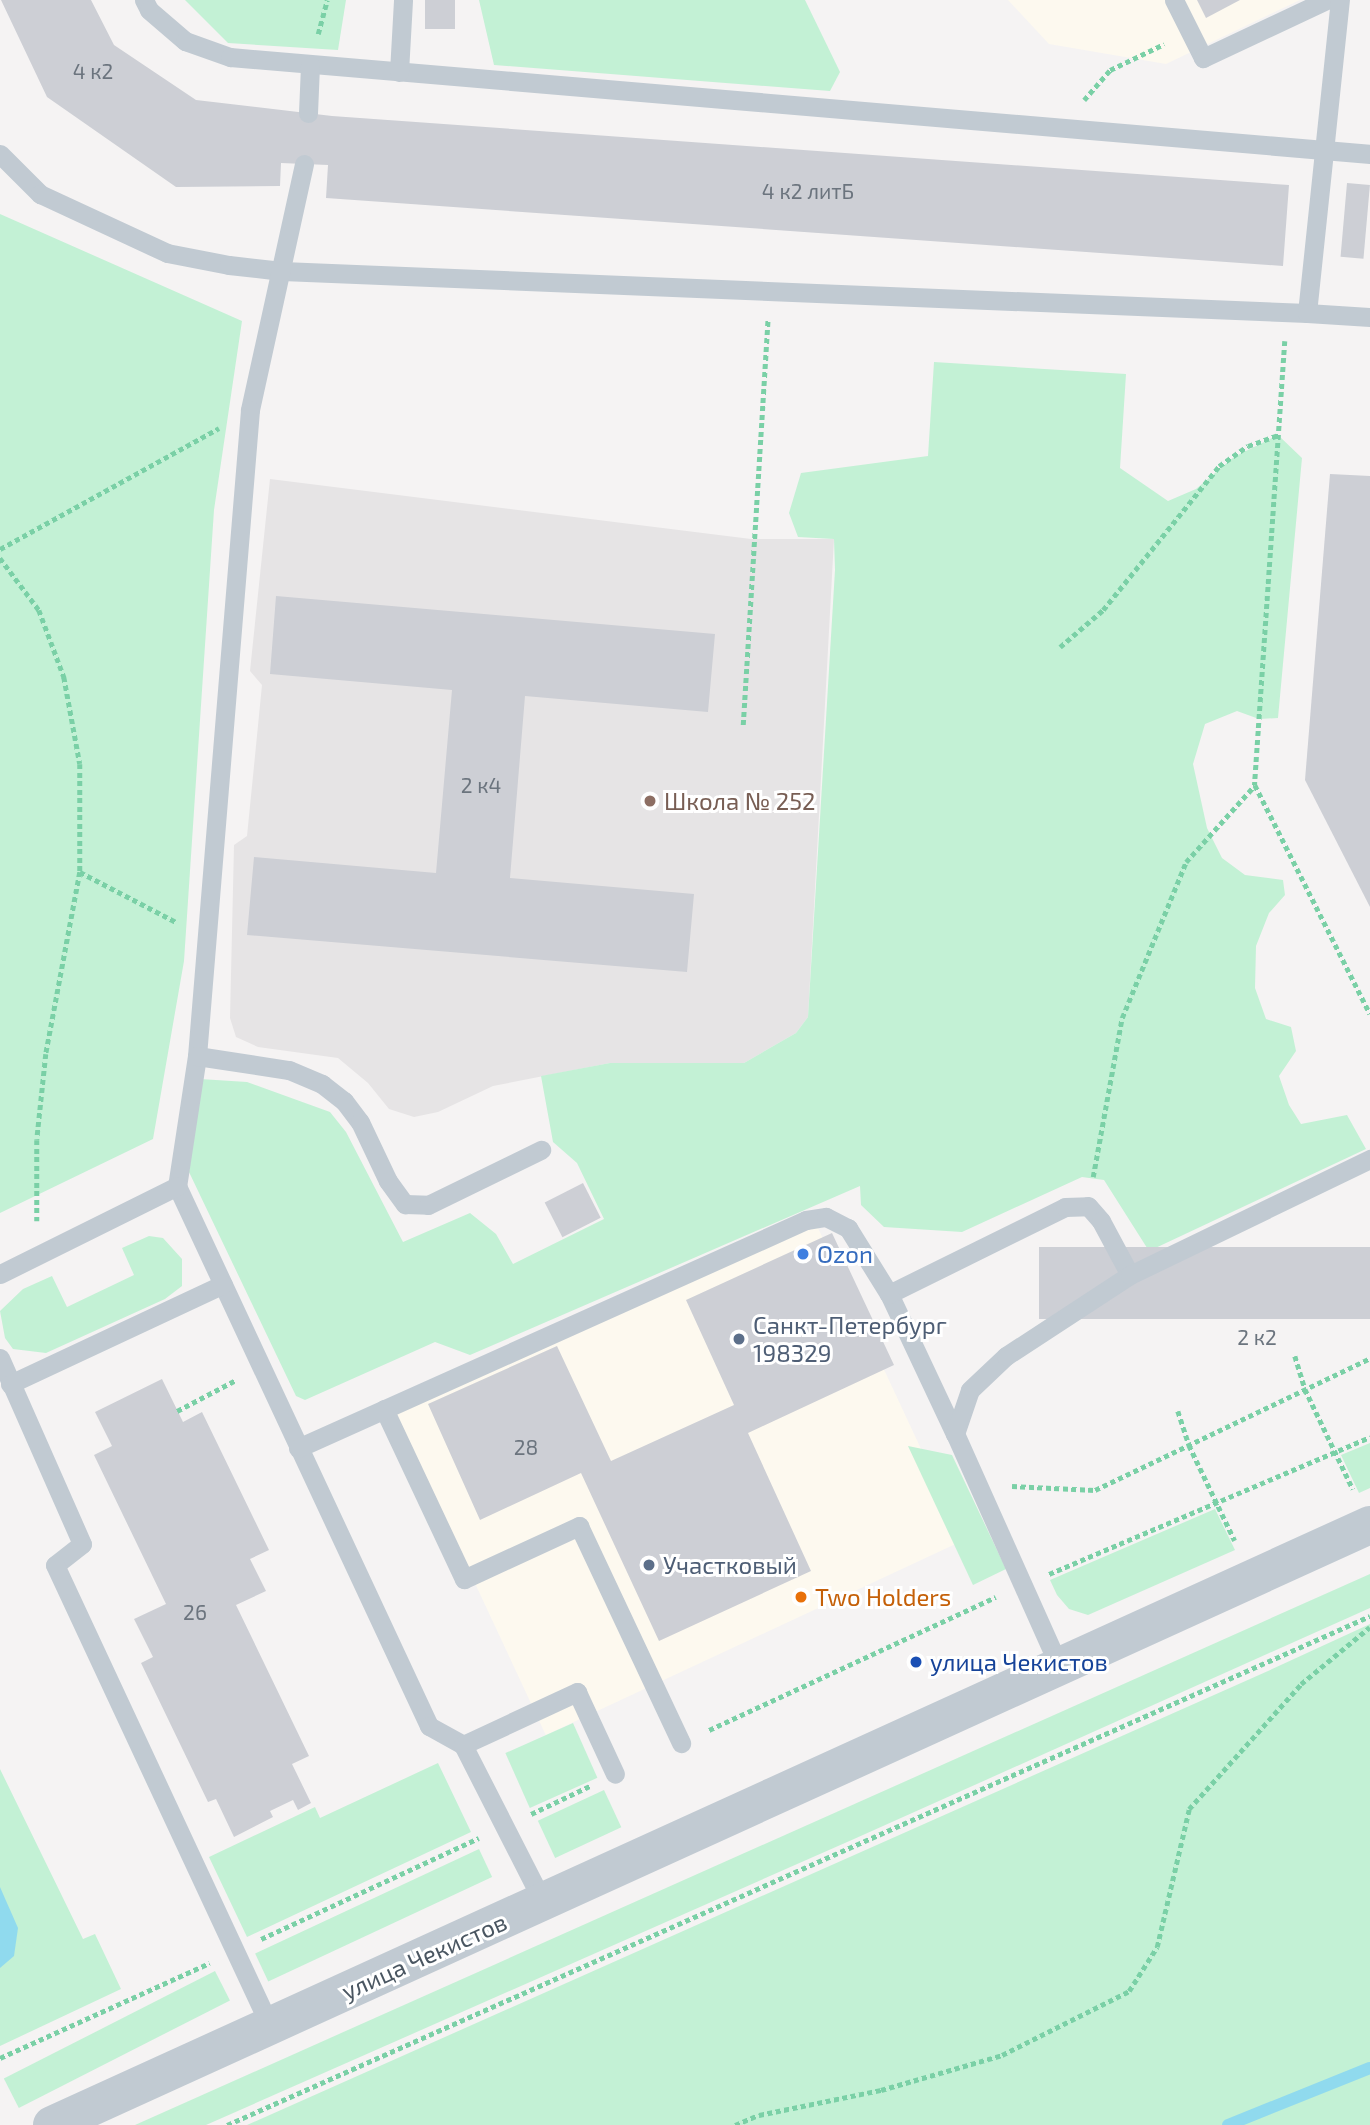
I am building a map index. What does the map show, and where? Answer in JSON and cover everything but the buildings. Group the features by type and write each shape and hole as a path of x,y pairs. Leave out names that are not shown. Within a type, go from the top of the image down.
{"street":[{"name":"улица Чекистов","path":"52,2125 1370,1525"}],"lane":[{"path":"144,0 149,10 185,41 230,57 1056,131 1370,154"},
{"path":"399,72 403,0"},
{"path":"1174,0 1203,58 1326,0"},
{"path":"1307,313 1340,0"},
{"path":"308,113 310,65"},
{"path":"0,154 40,194 167,253 282,271 771,289 1370,317"},
{"path":"304,164 250,410 197,1056 177,1186 429,1727 463,1745 543,1902"},
{"path":"197,1056 289,1070 322,1084 344,1101 360,1122 388,1181 405,1204 428,1205 541,1150"},
{"path":"955,1434 970,1390 1006,1356 1130,1275 1370,1158"},
{"path":"0,1274 37,1253 177,1186"},
{"path":"889,1294 1065,1207 1087,1206 1101,1221 1130,1275"},
{"path":"298,1448 806,1220 826,1217 848,1228 889,1294 1059,1666"},
{"path":"10,1384 223,1284"},
{"path":"0,1358 82,1545 55,1564 270,2026"},
{"path":"384,1409 464,1579 579,1526 681,1743"},
{"path":"463,1745 577,1692 615,1774"}],"path":[{"path":"1056,131 1110,69 1190,32"},
{"path":"743,725 771,289"},
{"path":"1287,312 1255,785 1370,1014"},
{"path":"0,549 250,410"},
{"path":"1060,647 1102,610 1219,466 1248,446 1278,435"},
{"path":"0,558 39,610 64,677 80,764 79,872 46,1054 37,1140 37,1253"},
{"path":"1087,1206 1122,1018 1186,862 1255,785"},
{"path":"79,872 208,939"},
{"path":"1294,1356 1305,1389 1370,1525"},
{"path":"978,1485 1095,1490 1370,1358"},
{"path":"177,1411 261,1367"},
{"path":"1178,1411 1189,1445 1253,1578"},
{"path":"681,1743 1022,1585 1370,1437"},
{"path":"227,2125 1370,1616"},
{"path":"735,2125 759,2115 881,2090 1002,2055 1129,1991 1157,1947 1189,1809 1301,1684 1370,1627"},
{"path":"505,1827 615,1774"}],"shaded area":[{"path":"1008,0 1300,0 1166,64 1049,44"},
{"name":"Школа № 252","path":"270,479 751,539 834,539 808,1017 796,1033 744,1063 610,1063 493,1086 438,1112 414,1117 389,1109 368,1083 338,1058 258,1047 236,1037 230,1018 234,845 247,836 262,685 250,671"},
{"path":"811,1213 964,1540 546,1735 393,1408"}],"green space":[{"path":"185,0 346,0 338,50 228,43"},
{"path":"479,0 805,0 840,72 830,91 494,65"},
{"path":"0,214 242,321 214,510 184,961 153,1139 0,1213"},
{"path":"934,362 1126,374 1120,468 1168,501 1196,489 1234,457 1278,435 1302,458 1278,718 1259,719 1237,711 1205,724 1193,764 1207,828 1222,858 1245,875 1283,880 1285,895 1269,913 1256,946 1255,988 1266,1019 1291,1027 1296,1051 1279,1076 1289,1105 1301,1124 1347,1115 1366,1149 1149,1251 1104,1180 1082,1177 962,1232 884,1227 861,1205 860,1186 470,1355 435,1342 305,1400 296,1396 189,1172 200,1079 247,1082 330,1112 346,1132 403,1242 470,1213 496,1234 513,1264 604,1219 577,1163 553,1142 541,1076 610,1063 744,1063 796,1033 808,1017 835,570 834,539 798,537 789,513 801,473 928,456"},
{"path":"149,1236 163,1238 182,1259 182,1286 165,1299 46,1353 13,1349 5,1338 0,1311 23,1289 52,1276 67,1307 134,1275 122,1248"},
{"path":"1370,1443 1370,1488 1359,1493 1341,1455"},
{"path":"908,1446 952,1455 1006,1569 973,1585"},
{"path":"1215,1509 1235,1550 1088,1615 1069,1609 1057,1595 1050,1580"},
{"path":"1370,1574 1370,1608 854,1839 206,2125 135,2125"},
{"path":"1370,1624 1370,2125 247,2125 1268,1671"},
{"path":"573,1723 597,1778 530,1808 505,1753"},
{"path":"438,1763 471,1832 247,1937 209,1857 315,1807 320,1818"},
{"path":"0,1769 83,1939 95,1934 121,1989 0,2046"},
{"path":"604,1790 621,1827 555,1858 538,1821"},
{"path":"479,1849 492,1877 268,1981 255,1953"},
{"path":"215,1971 230,2000 19,2108 4,2079"}],"water":[{"path":"0,1887 18,1928 14,1956 0,1968"}],"waterway":[{"path":"1228,2125 1370,2068"}],"place":[{"name":"Школа № 252","path":"650,801"},
{"name":"Ozon","path":"803,1254"},
{"name":"Санкт-Петербург 198329","path":"739,1339"},
{"name":"Участковый","path":"649,1565"},
{"name":"Two Holders","path":"801,1597"},
{"name":"улица Чекистов","path":"916,1662"}]}
